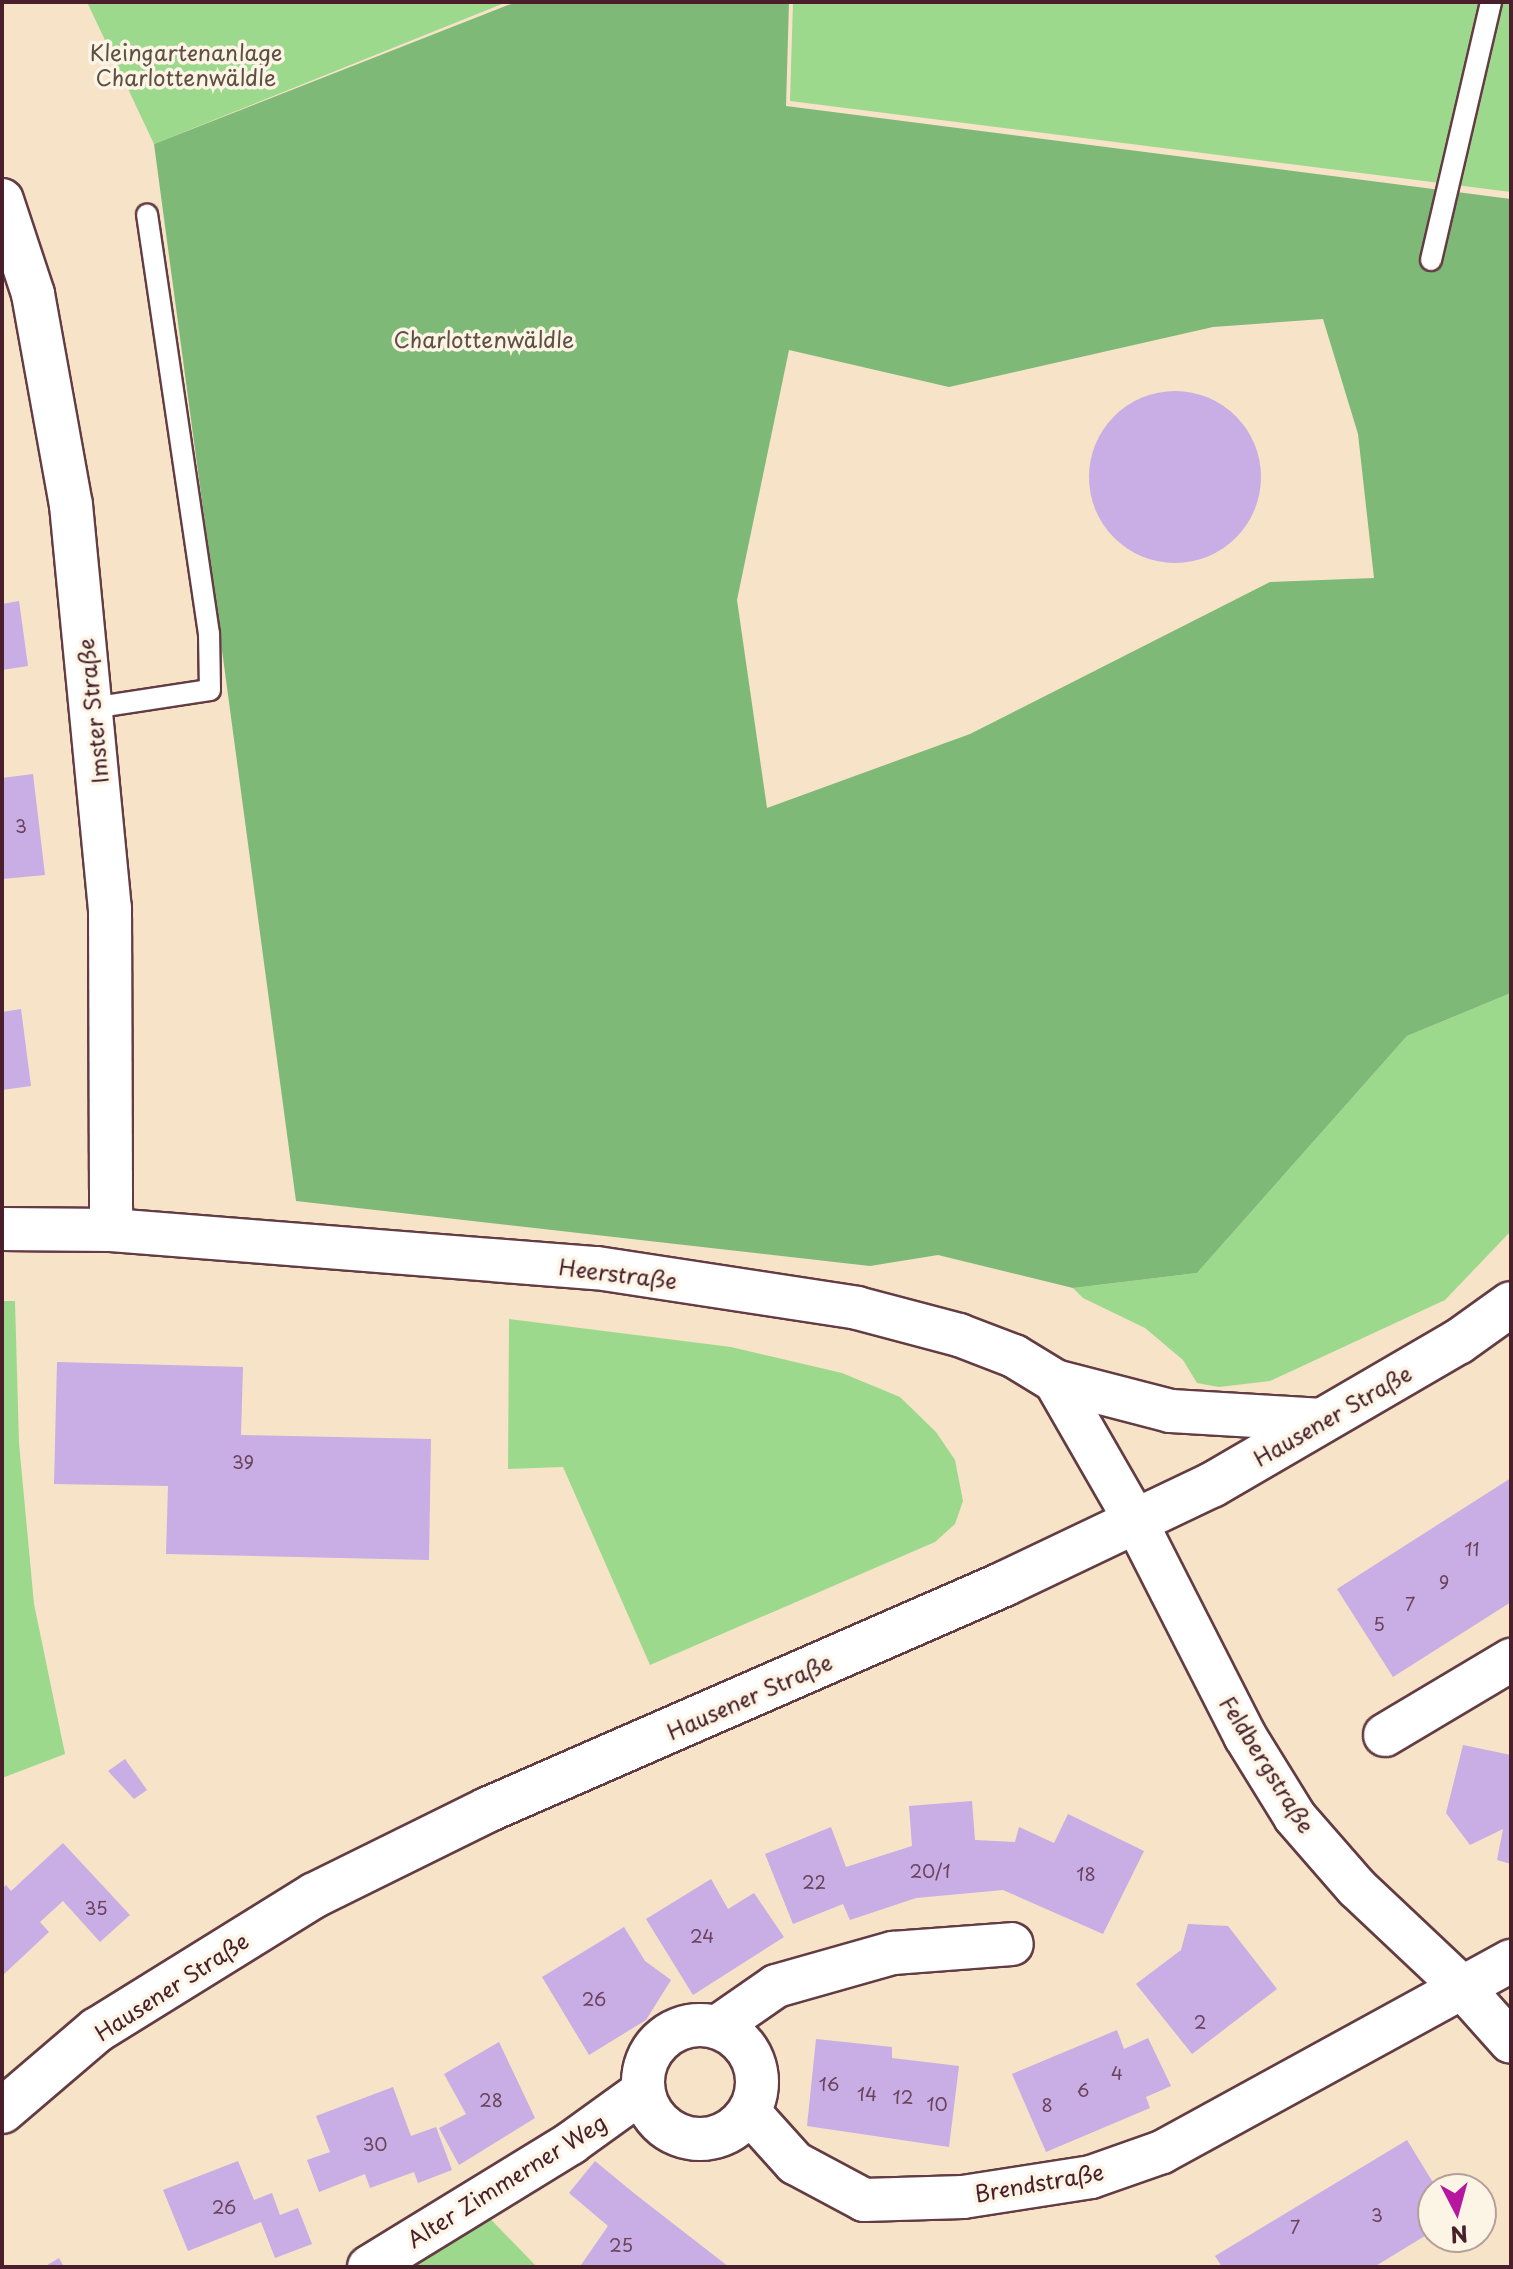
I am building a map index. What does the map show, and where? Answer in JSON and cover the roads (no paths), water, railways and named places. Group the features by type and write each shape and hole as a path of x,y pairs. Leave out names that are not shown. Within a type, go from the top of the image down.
{"main road":[{"name":"Hausener Straße","path":"2,2111 97,2030 315,1895 487,1810 1136,1522 1458,1342 1511,1304"}],"street":[{"name":"Imster Straße","path":"2,200 33,294 68,490 92,708 110,908 111,1230"},
{"name":"Heerstraße","path":"2,1229 111,1230 597,1268 857,1308 959,1335 1014,1356 1055,1381 1136,1522"},
{"path":"1055,1381 1171,1411 1323,1420"},
{"name":"Feldbergstraße","path":"1136,1522 1245,1736 1295,1817 1357,1888 1460,1985 1511,2042"},
{"path":"1385,1735 1511,1660"},
{"path":"717,2027 776,1986 863,1961 893,1953 1012,1944"},
{"name":"Brendstraße","path":"749,2112 795,2163 864,2200 963,2197 1091,2177 1162,2152 1460,1985 1511,1961"},
{"path":"684,2026 717,2027 733,2034 754,2061 756,2096 749,2112 735,2127 698,2140 661,2125 643,2091 647,2058 662,2039 684,2026"},
{"name":"Alter Zimmerner Weg","path":"369,2267 559,2150 643,2091"}],"lane":[{"path":"1431,260 1491,2"},
{"path":"92,708 210,690 209,634 147,215"}],"park label":[{"name":"Kleingartenanlage Charlottenwäldle","path":"186,64"},
{"name":"Charlottenwäldle","path":"484,339"}]}
